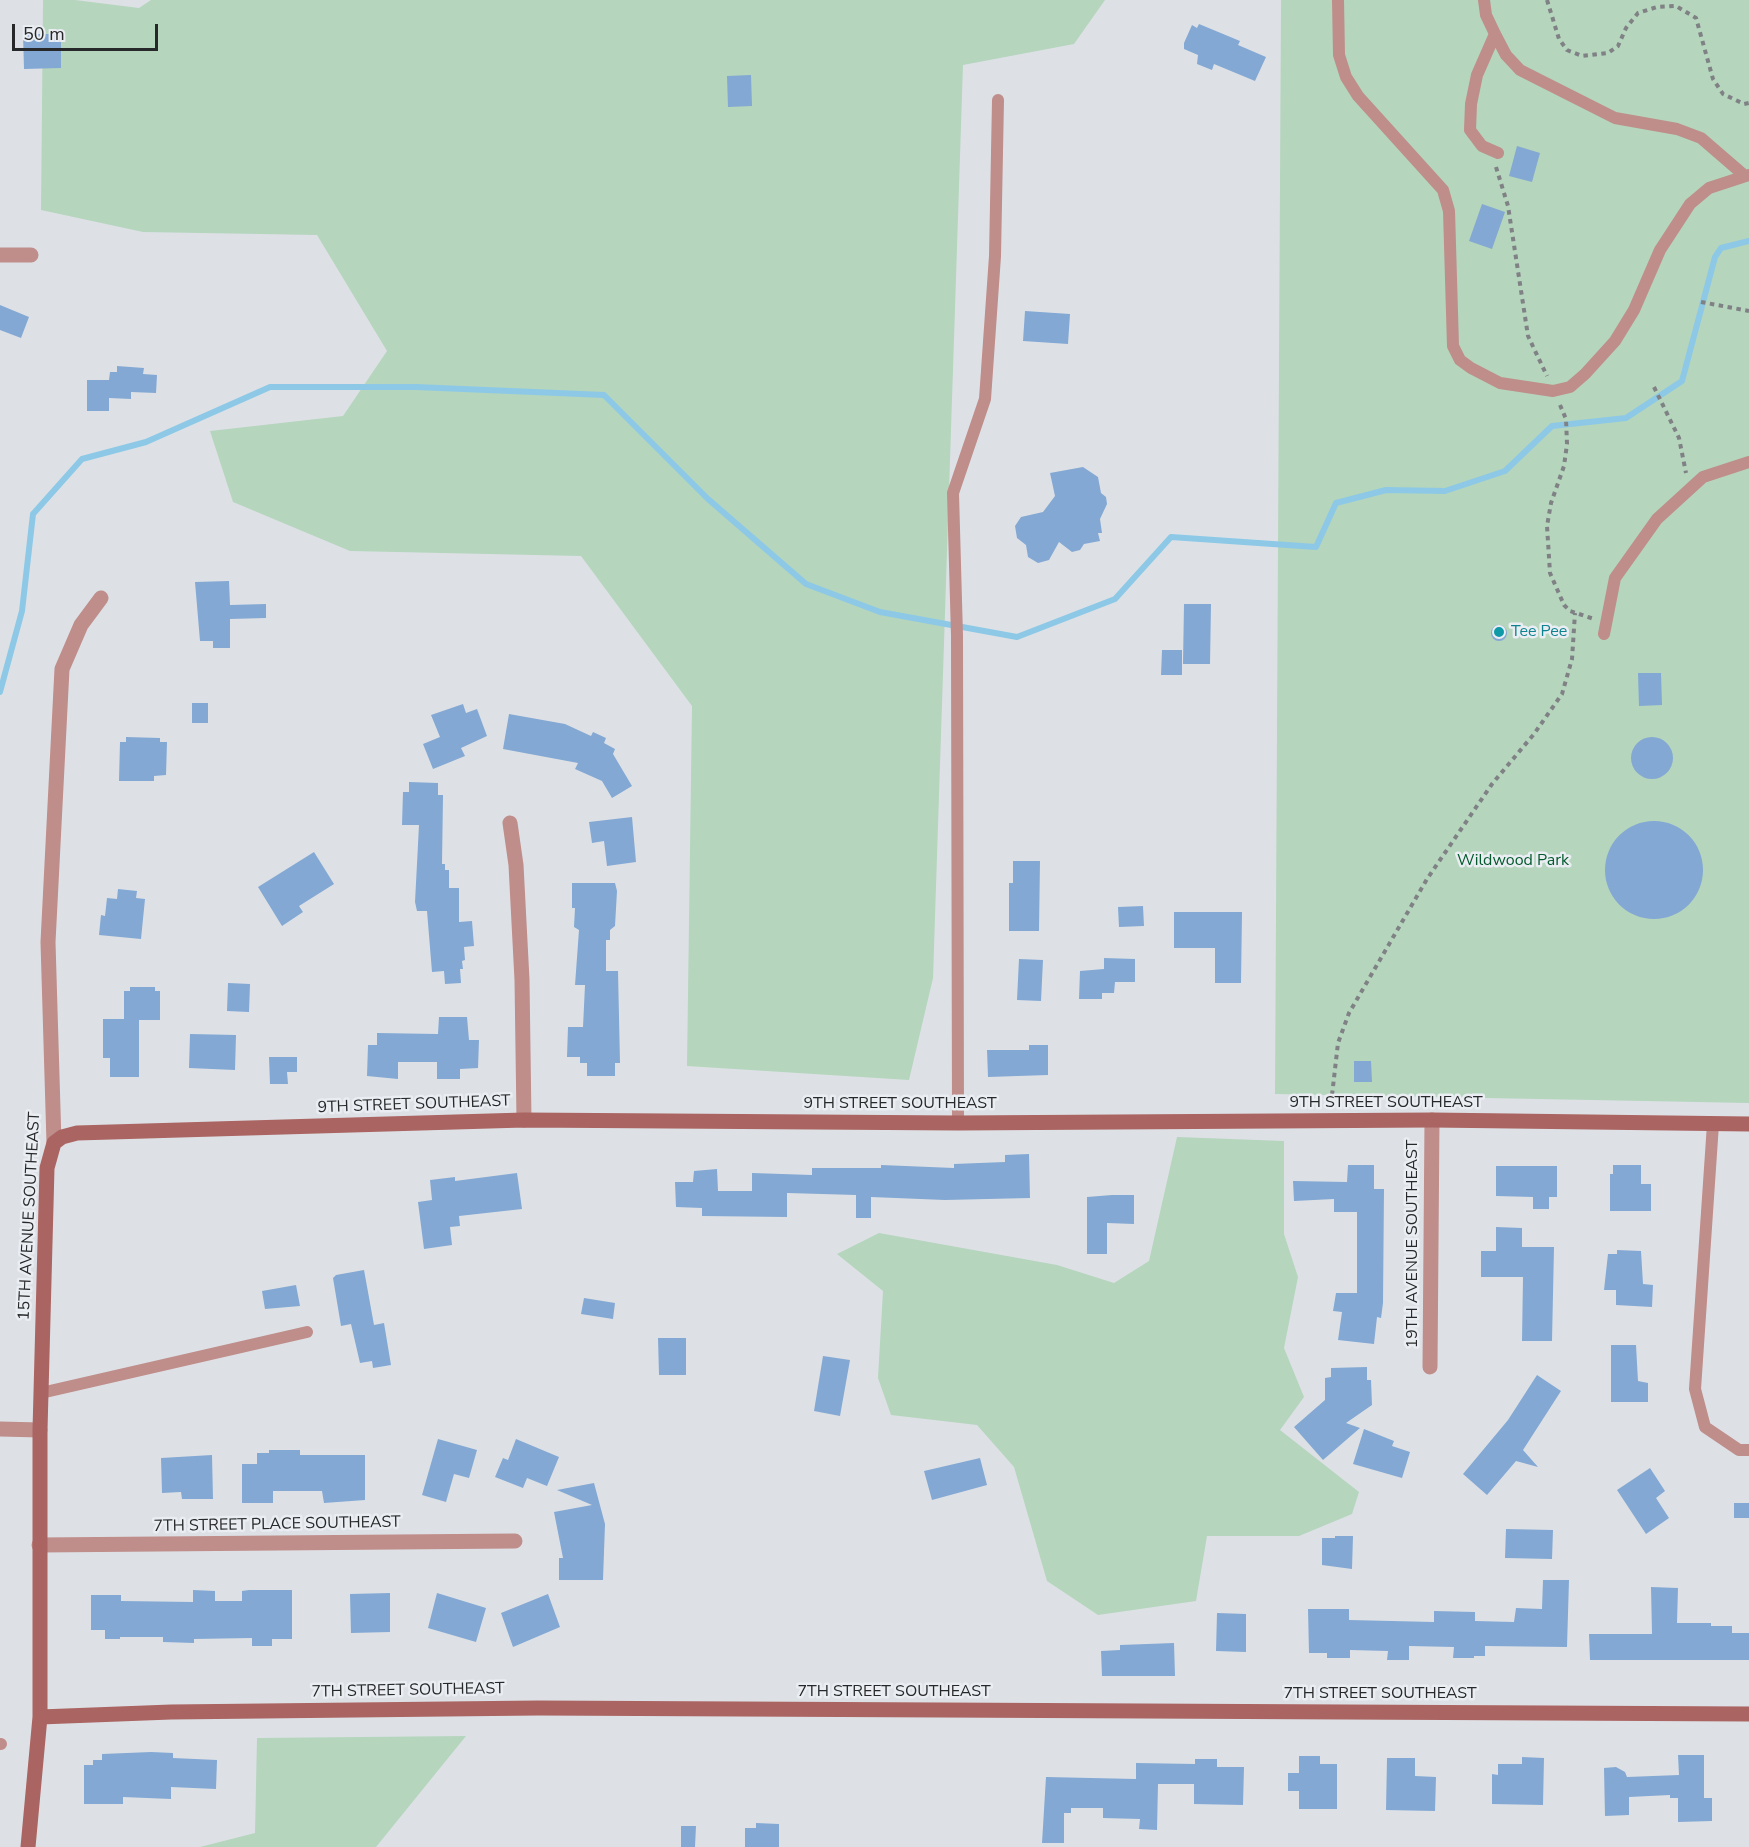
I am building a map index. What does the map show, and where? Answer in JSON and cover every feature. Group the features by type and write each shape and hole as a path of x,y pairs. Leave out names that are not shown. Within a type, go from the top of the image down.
{"street":[{"path":"0,255 31,255"},
{"name":"15TH AVENUE SOUTHEAST","path":"27,1847 40,1717 40,1430 47,1167 54,1143 48,942 62,669 81,625 102,598"},
{"path":"510,823 516,865 522,980 524,1120"},
{"name":"9TH STREET SOUTHEAST","path":"54,1143 62,1137 77,1132 524,1120 958,1123 1432,1120 1749,1124"},
{"name":"19TH AVENUE SOUTHEAST","path":"1430,1367 1432,1120"},
{"path":"0,1429 40,1430"},
{"name":"7TH STREET PLACE SOUTHEAST","path":"39,1545 515,1541"},
{"name":"7TH STREET SOUTHEAST","path":"40,1717 171,1712 538,1708 1749,1714"}],"lane":[{"path":"1338,0 1339,55 1346,77 1358,96 1443,190 1449,211 1453,346 1460,360 1500,383 1553,391 1570,387 1585,374 1614,341 1634,310 1660,250 1690,204 1709,188 1747,176"},
{"path":"1484,0 1486,15 1506,55 1534,79 1614,118 1690,133 1721,154 1747,176"},
{"path":"1495,34 1477,75 1471,104 1470,130 1482,146 1496,152"},
{"path":"958,1123 957,636 953,493 985,399 995,256 998,99"},
{"path":"1604,628 1615,578 1657,519 1703,477 1749,462"},
{"path":"1713,1124 1695,1389 1706,1427 1739,1450 1749,1450"},
{"path":"41,1393 307,1332"}],"path":[{"path":"1547,0 1559,39 1567,50 1582,56 1608,53 1618,46 1626,28 1638,13 1657,7 1676,6 1696,18 1713,79 1723,94 1744,104 1749,103"},
{"path":"1496,152 1496,171 1504,188 1508,206 1528,336 1553,391"},
{"path":"1701,302 1749,311"},
{"path":"1654,387 1679,438 1689,488"},
{"path":"1566,419 1567,438 1564,466 1551,503 1548,542 1550,573 1555,589 1564,605 1575,614 1604,628"},
{"path":"1329,1121 1338,1043 1349,1013 1427,879 1492,784 1534,734 1562,694 1572,659 1575,614"}],"green space":[{"path":"43,0 75,0 139,8 151,0 1105,0 1074,44 963,65 933,978 909,1080 687,1066 692,706 581,556 350,551 233,502 210,431 343,416 387,351 317,235 143,232 41,210"},
{"name":"Wildwood Park","path":"1281,0 1749,0 1749,1103 1275,1094"},
{"path":"1177,1137 1284,1141 1284,1234 1298,1277 1284,1348 1304,1397 1280,1430 1359,1492 1352,1514 1299,1536 1207,1536 1196,1601 1098,1615 1047,1581 1014,1467 977,1425 891,1415 878,1378 883,1291 837,1254 879,1233 1057,1265 1114,1283 1149,1261"},
{"path":"466,1736 376,1847 200,1847 255,1833 257,1738"}],"building":[{"path":"1199,24 1240,41 1238,45 1266,57 1255,81 1214,64 1212,70 1197,64 1198,55 1184,49 1184,43 1192,25 1197,28"},
{"path":"23,34 61,34 61,68 24,69"},
{"path":"751,75 752,106 728,107 727,76"},
{"path":"1517,146 1540,153 1532,182 1509,176"},
{"path":"1482,204 1505,212 1492,249 1469,241"},
{"path":"0,305 29,317 21,338 0,330"},
{"path":"1025,311 1070,314 1068,344 1023,341"},
{"path":"117,366 144,368 143,374 157,375 156,393 131,392 131,399 109,398 109,411 87,411 87,380 109,380 110,372 117,372"},
{"path":"1083,467 1098,477 1101,493 1106,497 1107,504 1100,519 1102,533 1098,533 1100,541 1084,544 1080,550 1072,552 1059,542 1049,560 1038,563 1028,557 1026,545 1017,538 1015,526 1021,517 1043,512 1055,496 1050,473"},
{"path":"229,581 230,605 266,604 266,618 230,619 230,648 213,648 213,641 200,641 195,582"},
{"path":"1184,604 1211,604 1210,664 1183,664"},
{"name":"Tee Pee","path":"1499,625 1505,627 1507,633 1505,639 1499,641 1493,639 1491,633 1493,627"},
{"path":"1162,650 1182,650 1182,675 1161,675"},
{"path":"1638,673 1661,673 1662,705 1639,706"},
{"path":"192,703 208,703 208,723 192,723"},
{"path":"463,704 466,713 477,709 487,736 461,748 465,756 433,769 423,744 440,737 431,715"},
{"path":"509,714 565,724 591,736 593,732 606,738 604,743 615,749 613,754 632,786 612,798 602,781 575,769 578,763 503,749"},
{"path":"126,737 160,738 160,742 167,742 166,775 154,776 154,781 119,781 120,742 126,742"},
{"path":"1652,737 1667,743 1673,758 1667,773 1652,779 1637,773 1631,758 1637,743"},
{"path":"409,782 438,783 438,795 443,795 442,864 445,864 445,870 449,870 449,888 459,888 459,922 472,921 474,946 464,947 465,960 462,961 463,969 460,969 461,983 445,984 444,971 432,972 427,911 417,911 415,902 419,825 402,825 403,792 409,792"},
{"path":"632,817 636,862 607,866 604,841 592,843 589,822"},
{"path":"1654,821 1673,824 1689,835 1700,851 1703,870 1700,889 1689,905 1673,916 1654,919 1635,916 1619,905 1608,889 1605,870 1608,851 1619,835 1635,824"},
{"path":"314,852 334,884 299,906 303,912 282,926 258,887"},
{"path":"1013,861 1040,861 1039,931 1009,931 1009,883 1013,883"},
{"path":"572,883 615,883 617,891 615,926 610,930 610,940 606,940 606,971 618,971 620,1063 615,1063 615,1076 587,1076 587,1063 580,1063 580,1057 567,1057 568,1027 583,1027 585,985 575,985 579,930 574,927 575,908 572,908"},
{"path":"118,889 137,891 136,898 145,899 141,939 99,935 101,915 105,916 107,898 117,899"},
{"path":"1143,906 1144,926 1119,927 1118,907"},
{"path":"1174,912 1242,912 1241,983 1215,983 1215,948 1174,948"},
{"path":"1104,958 1135,959 1135,982 1115,982 1114,993 1102,993 1102,999 1079,999 1080,971 1104,969"},
{"path":"1019,959 1043,960 1041,1001 1017,1000"},
{"path":"228,983 250,984 249,1012 227,1011"},
{"path":"130,987 155,987 155,991 160,991 160,1020 139,1020 139,1077 110,1077 110,1058 103,1058 103,1019 124,1019 124,991 130,991"},
{"path":"439,1017 467,1017 469,1040 479,1040 478,1068 460,1069 460,1079 437,1079 437,1062 398,1062 398,1079 367,1076 368,1045 377,1045 377,1033 438,1034"},
{"path":"190,1034 236,1035 235,1070 189,1068"},
{"path":"1029,1045 1048,1045 1048,1075 988,1077 987,1050 1029,1050"},
{"path":"269,1057 297,1057 297,1072 287,1072 288,1084 270,1084"},
{"path":"1354,1061 1371,1061 1372,1082 1354,1082"},
{"path":"1029,1154 1030,1198 945,1200 871,1197 871,1218 856,1218 856,1195 787,1193 787,1217 702,1216 702,1208 676,1207 675,1182 693,1182 694,1171 717,1169 718,1191 752,1191 752,1173 812,1175 812,1168 881,1168 881,1165 954,1168 954,1164 1005,1162 1005,1155"},
{"path":"1348,1165 1374,1165 1374,1189 1384,1189 1383,1303 1381,1318 1377,1317 1374,1344 1338,1340 1342,1312 1333,1311 1336,1293 1357,1293 1357,1212 1334,1212 1334,1199 1294,1201 1293,1181 1347,1182"},
{"path":"1613,1165 1641,1165 1641,1184 1651,1184 1651,1211 1610,1211 1610,1174 1613,1174"},
{"path":"1496,1166 1557,1166 1557,1197 1549,1197 1549,1209 1533,1209 1533,1197 1496,1196"},
{"path":"517,1173 522,1209 459,1216 460,1226 450,1227 452,1245 424,1249 418,1202 432,1200 430,1180 455,1177 455,1181"},
{"path":"1134,1195 1134,1224 1107,1223 1107,1254 1087,1254 1087,1197"},
{"path":"1496,1227 1522,1228 1522,1247 1554,1247 1552,1341 1522,1341 1523,1277 1481,1277 1481,1251 1496,1251"},
{"path":"1617,1250 1641,1251 1643,1284 1653,1285 1652,1307 1616,1305 1616,1290 1604,1290 1608,1254 1617,1254"},
{"path":"364,1270 374,1325 384,1323 391,1365 373,1368 372,1361 360,1363 351,1324 341,1326 333,1278 336,1275"},
{"path":"296,1285 300,1306 265,1309 262,1291"},
{"path":"584,1298 615,1303 613,1319 581,1314"},
{"path":"658,1338 686,1338 686,1375 659,1375"},
{"path":"1611,1345 1636,1345 1638,1381 1648,1383 1648,1402 1611,1402"},
{"path":"823,1356 850,1360 840,1416 814,1411"},
{"path":"1367,1367 1367,1380 1371,1380 1372,1405 1346,1423 1360,1428 1323,1460 1294,1427 1325,1400 1325,1378 1331,1377 1331,1368"},
{"path":"1537,1375 1561,1391 1523,1450 1538,1467 1516,1461 1487,1495 1463,1474 1508,1420"},
{"path":"1364,1429 1394,1441 1392,1446 1410,1452 1402,1478 1353,1464"},
{"path":"438,1439 477,1450 469,1478 454,1474 446,1502 422,1495"},
{"path":"516,1439 559,1457 547,1486 527,1478 523,1488 495,1477 503,1458 508,1460"},
{"path":"269,1450 300,1450 300,1455 365,1455 365,1500 324,1503 322,1491 273,1491 273,1503 242,1503 242,1464 257,1464 257,1453 269,1453"},
{"path":"212,1455 213,1499 182,1499 181,1492 162,1493 161,1458"},
{"path":"980,1458 987,1485 932,1500 924,1471"},
{"path":"1650,1468 1665,1491 1656,1498 1669,1518 1646,1534 1617,1490"},
{"path":"594,1483 605,1524 603,1580 559,1580 559,1558 563,1558 554,1512 592,1505 557,1490"},
{"path":"1734,1503 1749,1503 1749,1518 1734,1518"},
{"path":"1506,1529 1553,1530 1552,1559 1505,1558"},
{"path":"1335,1536 1353,1536 1352,1569 1322,1565 1322,1538 1335,1538"},
{"path":"1543,1580 1569,1580 1567,1647 1485,1646 1485,1656 1453,1658 1454,1647 1409,1646 1409,1660 1387,1660 1388,1651 1350,1650 1350,1658 1327,1658 1327,1653 1309,1653 1308,1609 1349,1609 1349,1620 1434,1622 1434,1611 1475,1612 1475,1621 1514,1622 1516,1608 1542,1609"},
{"path":"1651,1587 1678,1588 1677,1623 1711,1623 1711,1626 1732,1626 1732,1633 1749,1633 1749,1660 1590,1660 1589,1634 1652,1634"},
{"path":"193,1590 215,1591 215,1601 242,1601 242,1591 292,1590 292,1639 272,1639 272,1646 252,1646 252,1638 194,1639 194,1643 163,1642 163,1637 105,1639 105,1630 91,1630 91,1595 121,1595 121,1601 193,1602"},
{"path":"390,1593 390,1632 351,1633 350,1594"},
{"path":"437,1593 486,1608 476,1642 428,1628"},
{"path":"548,1594 560,1627 513,1647 501,1613"},
{"path":"1217,1613 1246,1614 1246,1652 1216,1651"},
{"path":"1174,1643 1175,1676 1102,1676 1101,1651 1120,1650 1120,1645"},
{"path":"173,1753 173,1758 217,1760 216,1789 171,1787 171,1799 123,1797 123,1804 84,1804 84,1765 93,1765 93,1760 102,1760 102,1754"},
{"path":"1678,1755 1704,1755 1704,1798 1712,1798 1712,1821 1678,1822 1678,1798 1670,1798 1670,1795 1629,1797 1629,1815 1605,1816 1604,1768 1616,1767 1625,1772 1627,1777 1679,1775"},
{"path":"1299,1756 1320,1756 1320,1764 1337,1764 1337,1809 1299,1809 1299,1791 1288,1791 1288,1773 1299,1773"},
{"path":"1522,1757 1544,1758 1543,1805 1492,1804 1492,1774 1498,1775 1498,1764 1522,1764"},
{"path":"1387,1758 1415,1758 1415,1776 1436,1777 1435,1811 1386,1810"},
{"path":"1195,1759 1217,1759 1217,1767 1244,1767 1243,1805 1194,1804 1194,1784 1158,1784 1157,1830 1139,1829 1140,1819 1103,1818 1103,1808 1071,1808 1071,1813 1064,1813 1064,1843 1042,1843 1046,1777 1136,1779 1136,1763 1195,1764"},
{"path":"756,1823 779,1824 779,1847 745,1847 745,1828 756,1828"},
{"path":"681,1826 696,1826 695,1847 681,1847"}],"waterway":[{"path":"0,692 22,611 33,514 82,459 146,442 270,387 416,387 604,395 708,499 806,584 880,612 1017,637 1115,599 1171,537 1316,547 1336,503 1386,490 1445,491 1505,471 1552,426 1626,418 1682,381 1715,257 1721,248 1749,241"}],"place":[{"name":"Tee Pee","path":"1499,632"}]}
